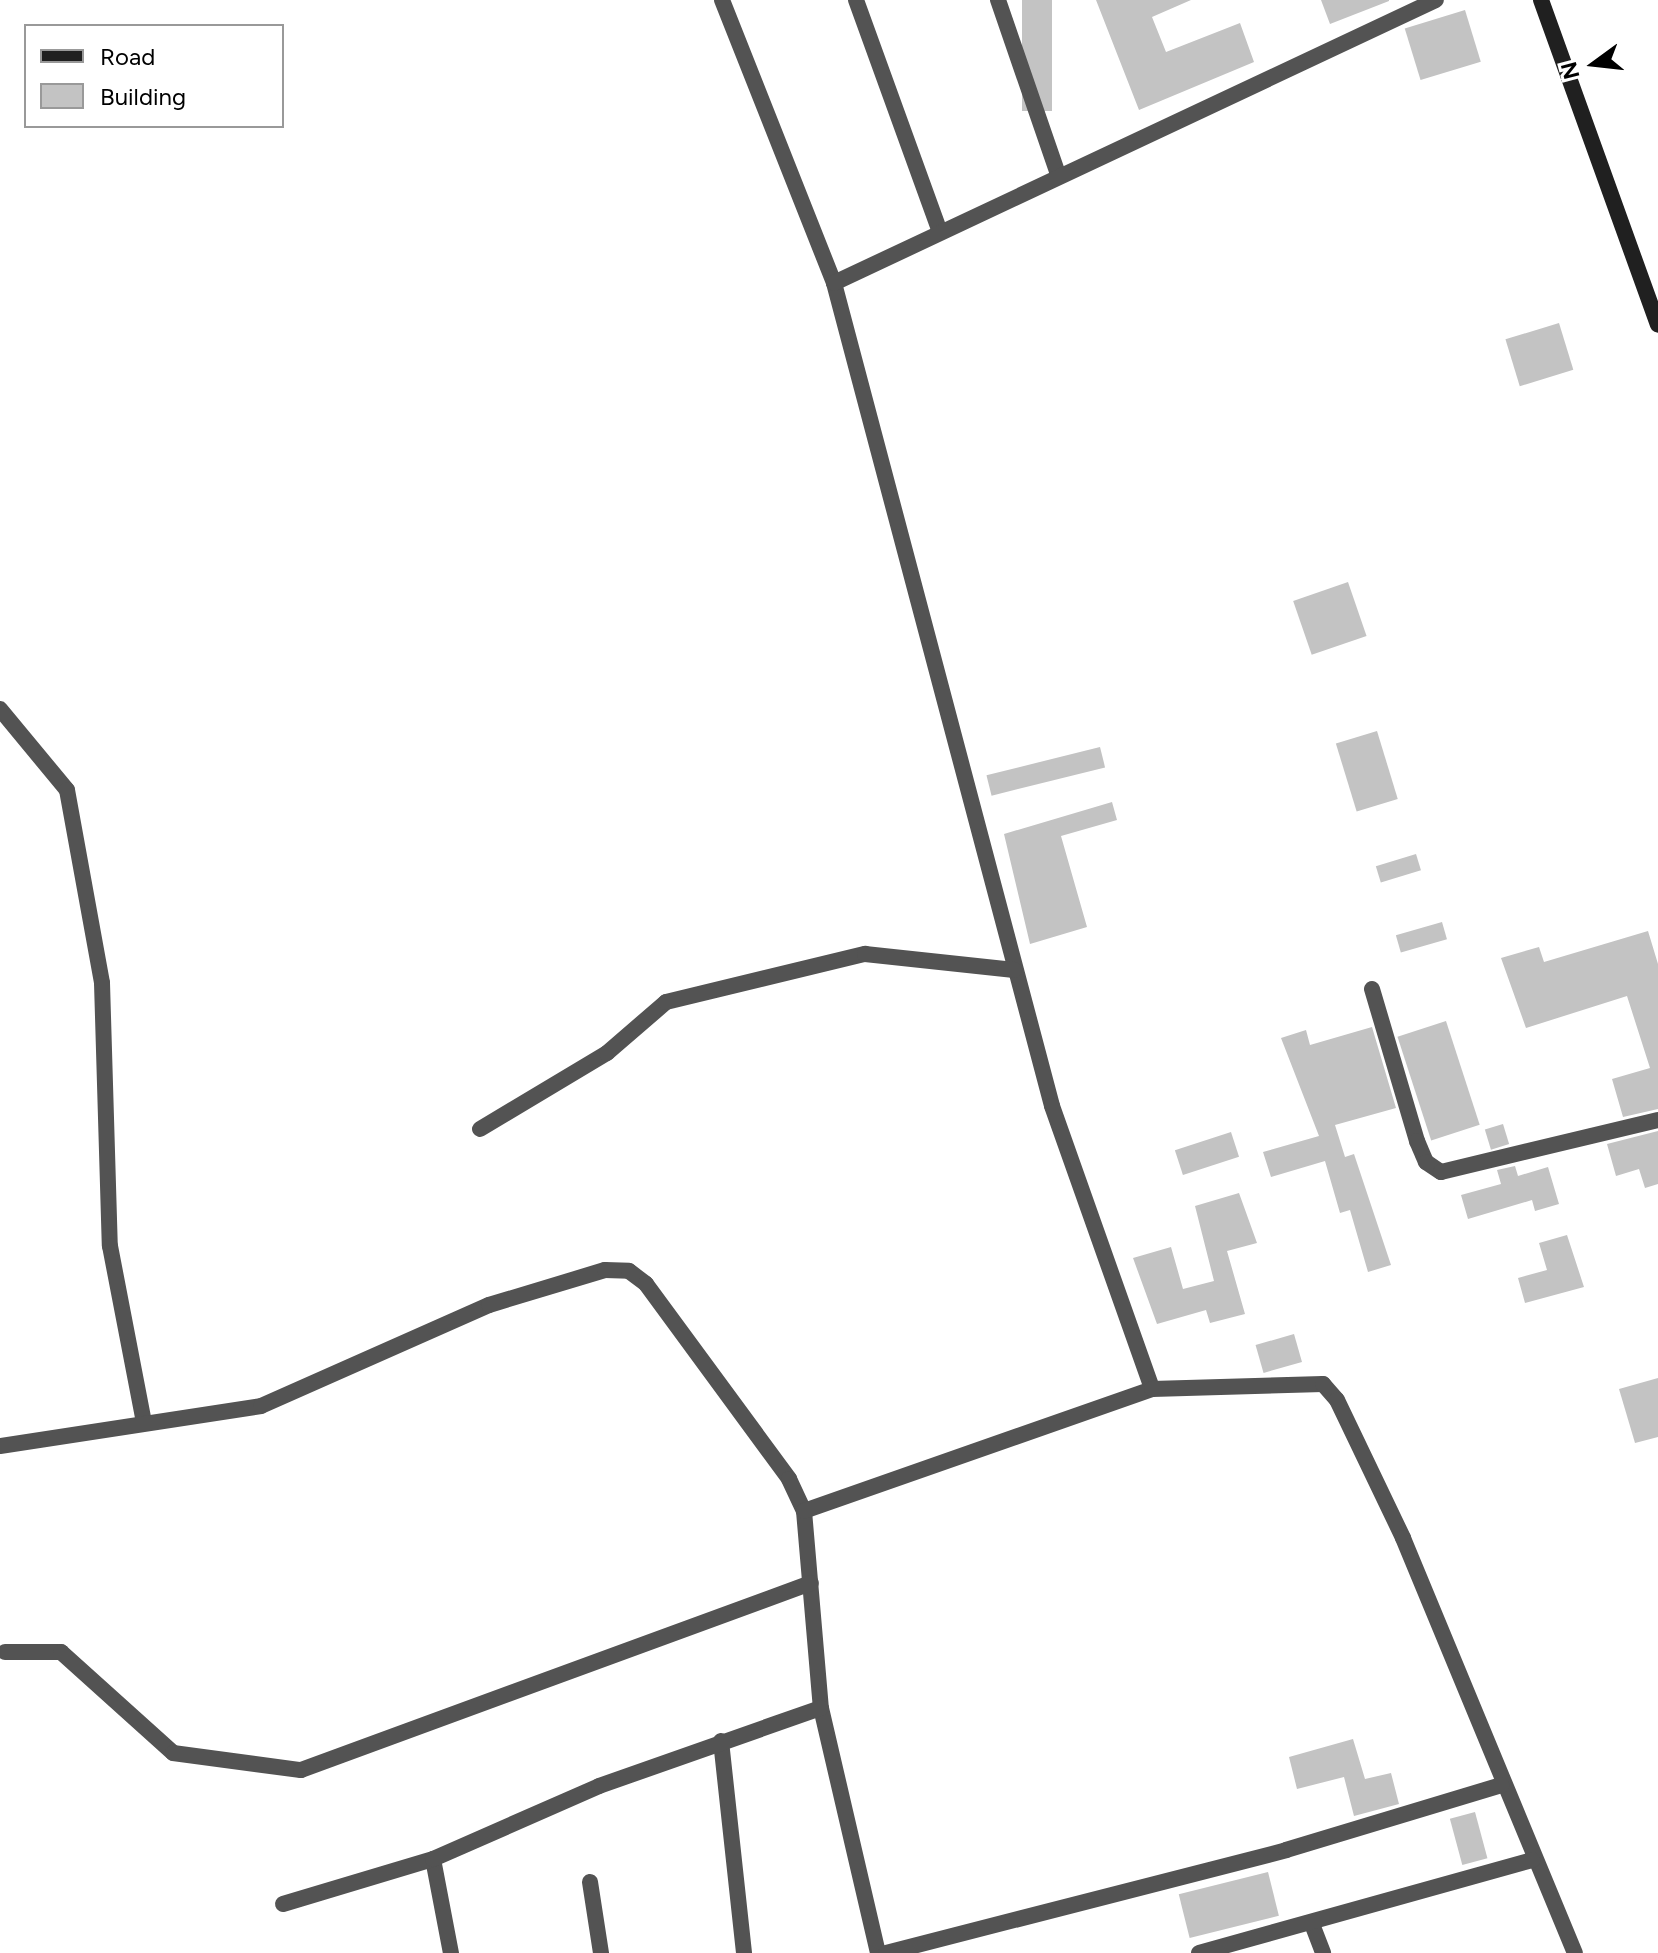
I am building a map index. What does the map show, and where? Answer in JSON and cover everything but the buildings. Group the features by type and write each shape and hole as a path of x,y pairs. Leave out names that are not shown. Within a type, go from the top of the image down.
{"street":[{"path":"722,0 834,283 1014,970 1076,1178 1152,1389"},
{"path":"856,0 940,232"},
{"path":"998,0 1058,174"},
{"path":"834,283 1058,174 1436,0"},
{"path":"1541,0 1654,305 1658,325"},
{"path":"0,709 67,790 102,983 110,1246 144,1423"},
{"path":"480,1129 607,1053 666,1002 865,954 1014,970"},
{"path":"1372,989 1417,1141 1426,1162 1441,1172 1658,1120"},
{"path":"0,1446 288,1398 489,1305 605,1270 629,1271 646,1284 744,1418 804,1511 821,1708 878,1953"},
{"path":"804,1511 1152,1389 1323,1384 1337,1400 1403,1538 1532,1860 1575,1953"},
{"path":"0,1635 2,1653 61,1652 173,1753 301,1770 811,1583"},
{"path":"283,1904 433,1859 721,1741 821,1708"},
{"path":"721,1741 744,1953"},
{"path":"886,1953 1286,1850 1501,1785"},
{"path":"433,1859 451,1953"},
{"path":"1199,1953 1312,1924 1532,1860"},
{"path":"590,1882 601,1953"},
{"path":"1312,1924 1323,1953"}]}
